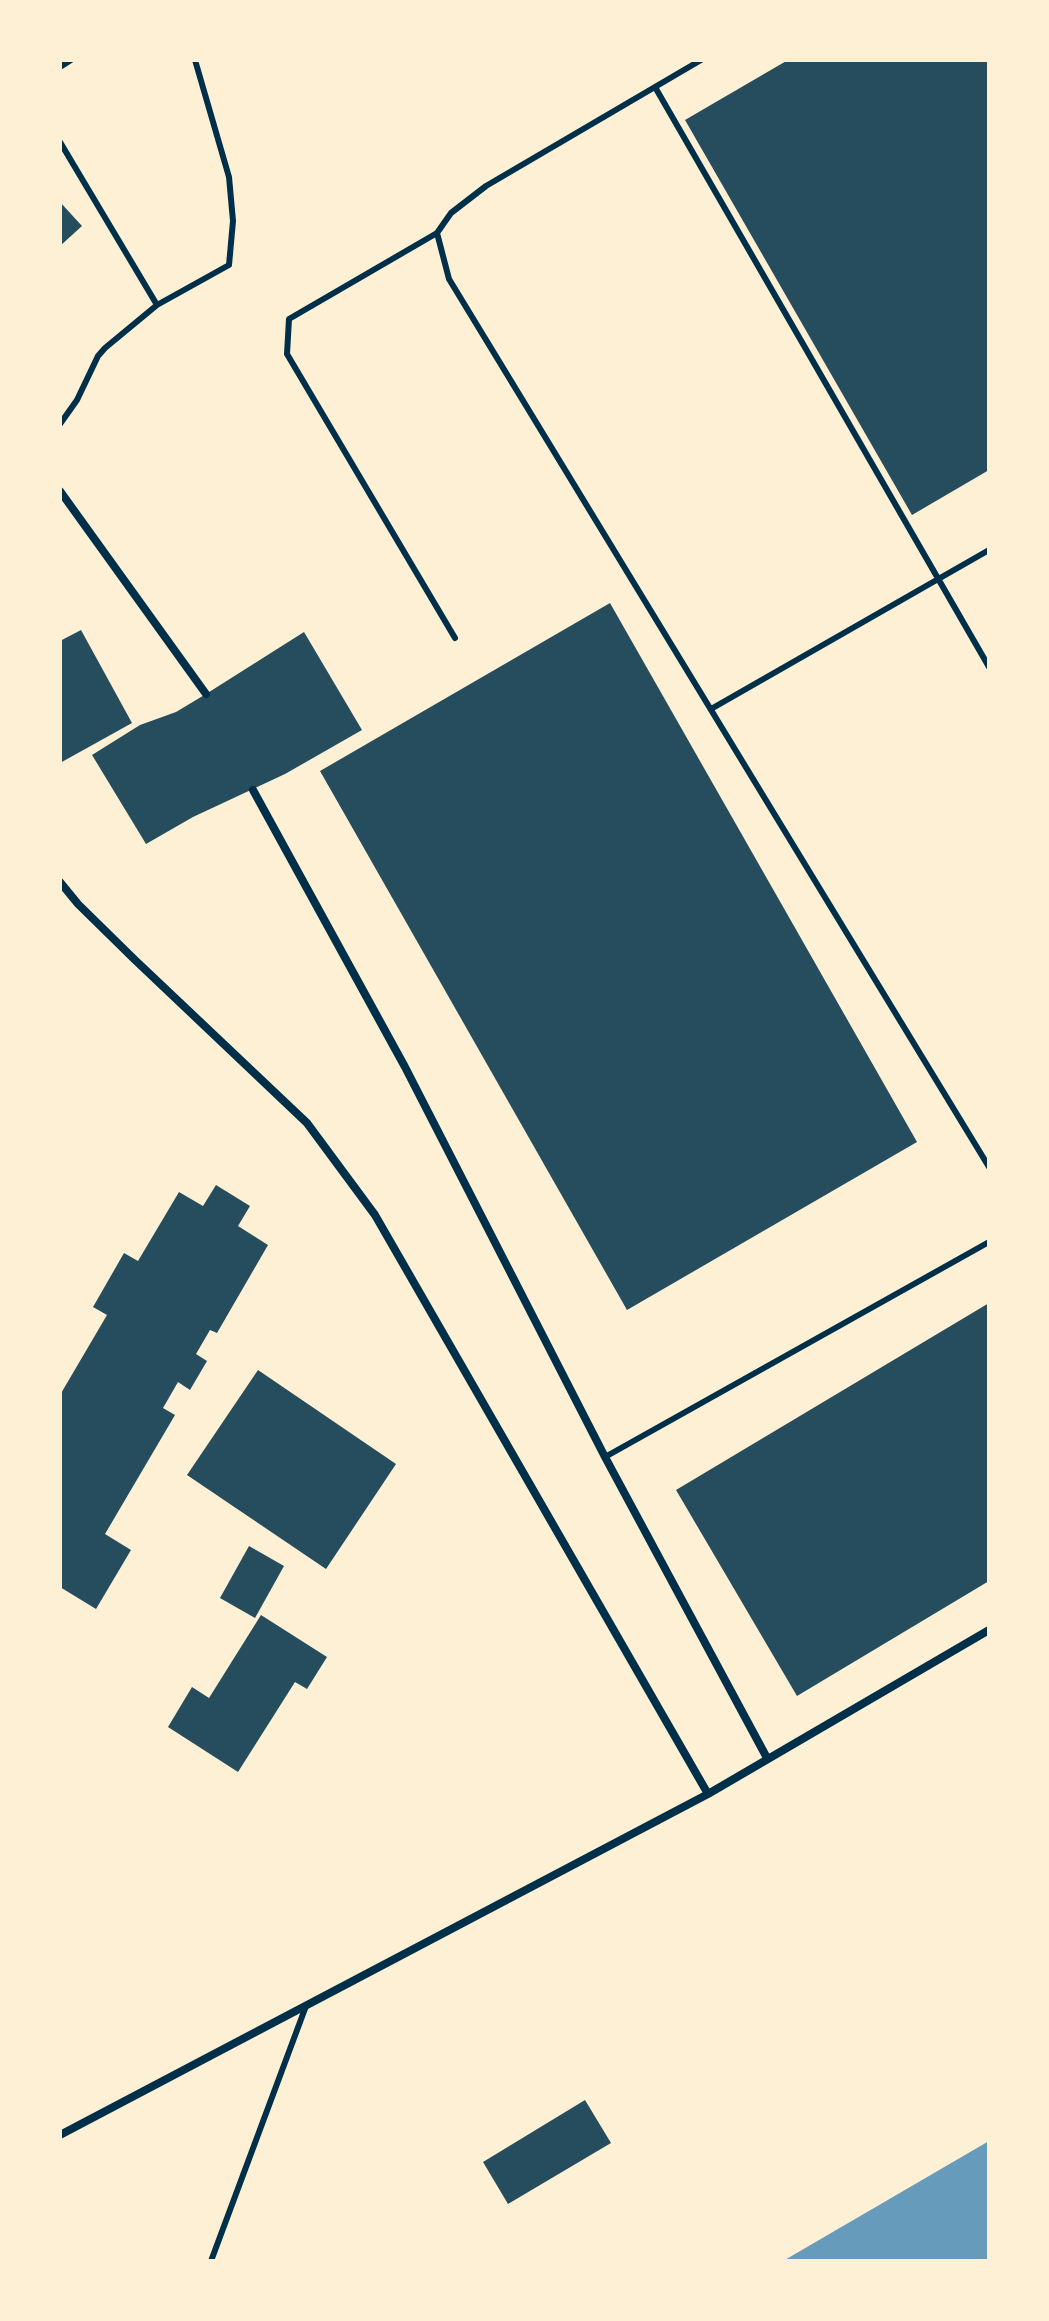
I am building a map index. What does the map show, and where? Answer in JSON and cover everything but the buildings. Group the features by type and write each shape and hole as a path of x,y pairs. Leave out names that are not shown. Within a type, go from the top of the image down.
{"street":[{"path":"60,491 206,694"},
{"path":"253,790 405,1067 605,1457 767,1758"},
{"path":"60,882 134,959 307,1123 375,1215 708,1794"},
{"path":"60,2135 708,1794 989,1630"}],"lane":[{"path":"60,67 71,60"},
{"path":"60,424 77,400 98,356 157,305 229,265 233,221 229,177 195,60"},
{"path":"455,638 287,354 289,319 437,233 451,213 486,186 701,60"},
{"path":"655,87 989,667"},
{"path":"60,142 157,305"},
{"path":"437,233 449,279 989,1167"},
{"path":"711,709 989,550"},
{"path":"605,1457 989,1242"},
{"path":"211,2261 307,2004"}],"water":[{"path":"989,2141 989,2261 783,2261"}]}
